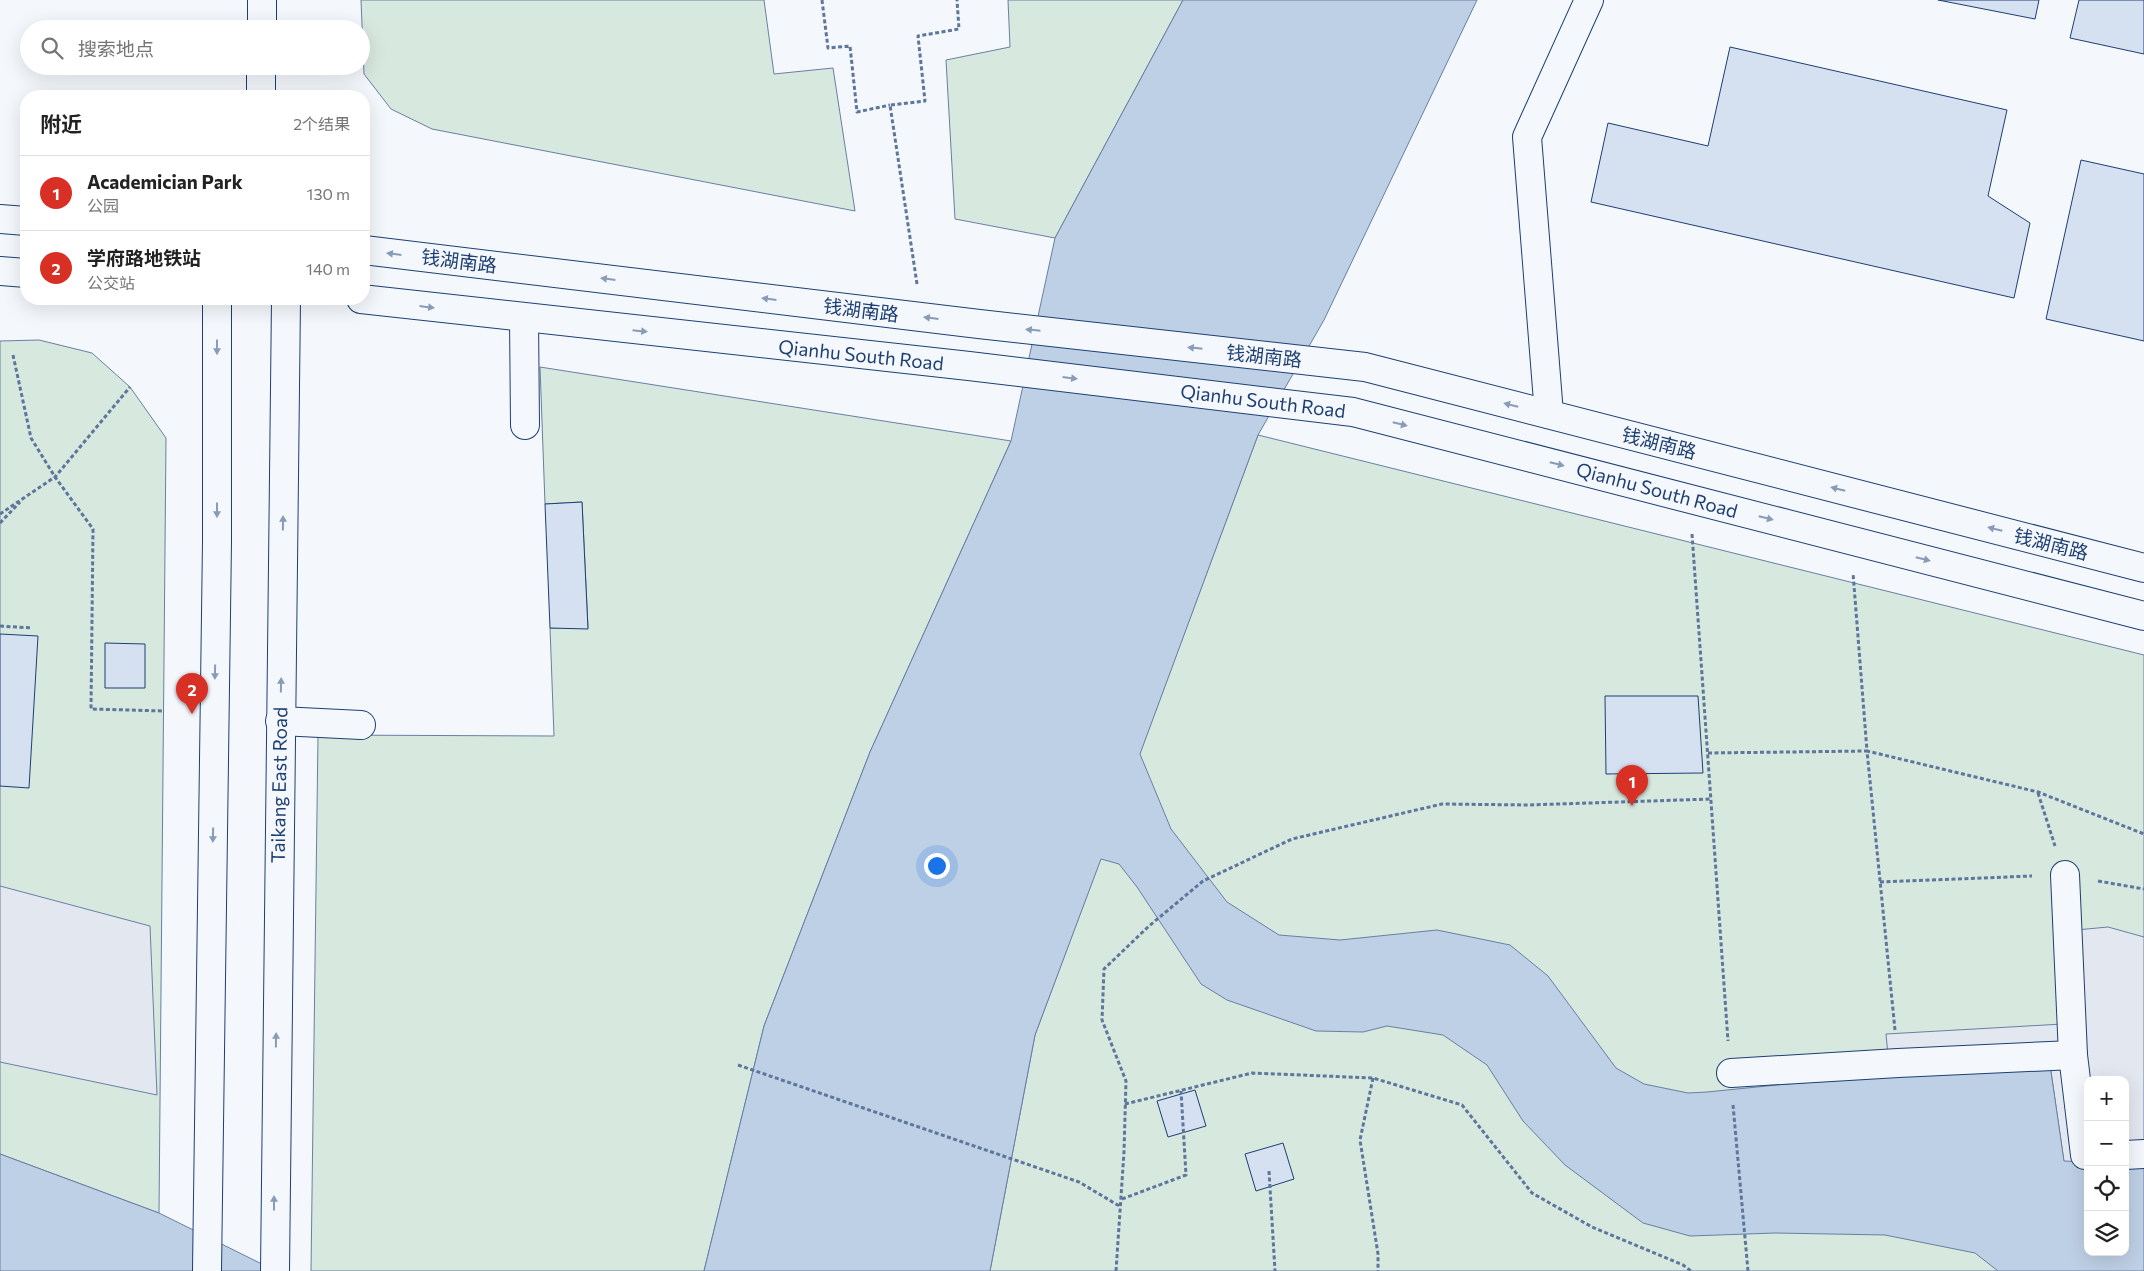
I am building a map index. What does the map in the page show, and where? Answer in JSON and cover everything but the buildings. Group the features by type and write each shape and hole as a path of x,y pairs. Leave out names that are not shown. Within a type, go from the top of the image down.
{"main road":[{"path":"262,0 262,20"},
{"path":"1549,414 1527,137 1589,0"},
{"path":"261,75 261,90"},
{"path":"0,219 20,221"},
{"name":"钱湖南路","path":"370,251 979,324 1365,367 2144,568"},
{"path":"0,271 20,273"},
{"name":"Qianhu South Road","path":"370,300 969,366 1353,412 2144,616"},
{"path":"207,1271 217,541 217,305"},
{"name":"Taikang East Road","path":"275,1261 286,305"},
{"path":"524,318 525,424"},
{"path":"280,721 361,725"},
{"path":"2065,875 2073,1056 2084,1147"},
{"path":"1731,1080 1898,1063 2073,1056"},
{"path":"2129,1155 2144,1154"}],"path":[{"path":"822,0 828,48 850,46 857,112 890,105 926,101 918,36 959,29 957,0"},
{"path":"890,105 922,317"},
{"path":"13,355 31,438 55,477 93,529 91,709 164,711"},
{"path":"0,514 55,477 130,387"},
{"path":"0,523 26,496"},
{"path":"1690,499 1731,1080 1748,1271"},
{"path":"1850,540 1867,751 1898,1063"},
{"path":"0,626 32,628"},
{"path":"1708,753 1867,751 2038,792 2144,834"},
{"path":"2038,792 2065,875"},
{"path":"1116,1271 1122,1199 1126,1081 1102,1020 1104,970 1150,926 1202,881 1292,838 1442,804 1528,805 1711,799"},
{"path":"1880,882 2065,875 2144,889"},
{"path":"738,1065 1079,1182 1121,1208"},
{"path":"1125,1104 1252,1074 1374,1078 1462,1105 1532,1193 1592,1227 1683,1265 1691,1271"},
{"path":"1374,1078 1360,1140 1378,1254 1378,1271"},
{"path":"1122,1199 1186,1175 1181,1091"},
{"path":"1269,1171 1275,1271"}],"shaded area":[{"path":"361,0 764,0 774,74 833,68 855,211 432,129 391,109 365,75 370,75 370,20 362,20"},
{"path":"1008,0 1183,0 1055,238 955,219 946,60 1010,47"},
{"path":"39,340 92,353 130,387 166,438 159,1213 0,1154 0,341"},
{"path":"540,367 1011,441 870,752 764,1026 704,1271 311,1271 318,735 554,736 550,628 588,628 582,502 545,504"},
{"path":"1258,435 2144,655 2144,1271 990,1271 1035,1035"},
{"path":"0,886 150,926 157,1095 0,1062"},
{"path":"2108,927 2144,937 2144,1163 2129,1163 2129,1076 2084,1076 2084,1162 2064,1162 2050,1065 1890,1076 1886,1034 2063,1024 2055,932"}],"water":[{"path":"1183,0 1477,0 1324,320 1258,435 1140,754 1171,829 1227,902 1279,935 1340,940 1437,930 1510,945 1548,976 1616,1068 1644,1084 1688,1093 2050,1065 2064,1161 2084,1162 2084,1256 2129,1256 2129,1163 2144,1163 2144,1271 1998,1271 1975,1253 1885,1235 1775,1233 1690,1236 1643,1223 1565,1165 1523,1121 1487,1065 1443,1035 1387,1026 1363,1032 1316,1031 1227,1000 1201,984 1137,887 1119,864 1101,859 1035,1035 990,1271 704,1271 764,1026 870,752 1011,441 1055,238"},
{"path":"0,1154 159,1213 276,1271 0,1271"}],"place":[{"name":"学府路地铁站","path":"192,714"},
{"name":"Academician Park","path":"1632,806"}]}
